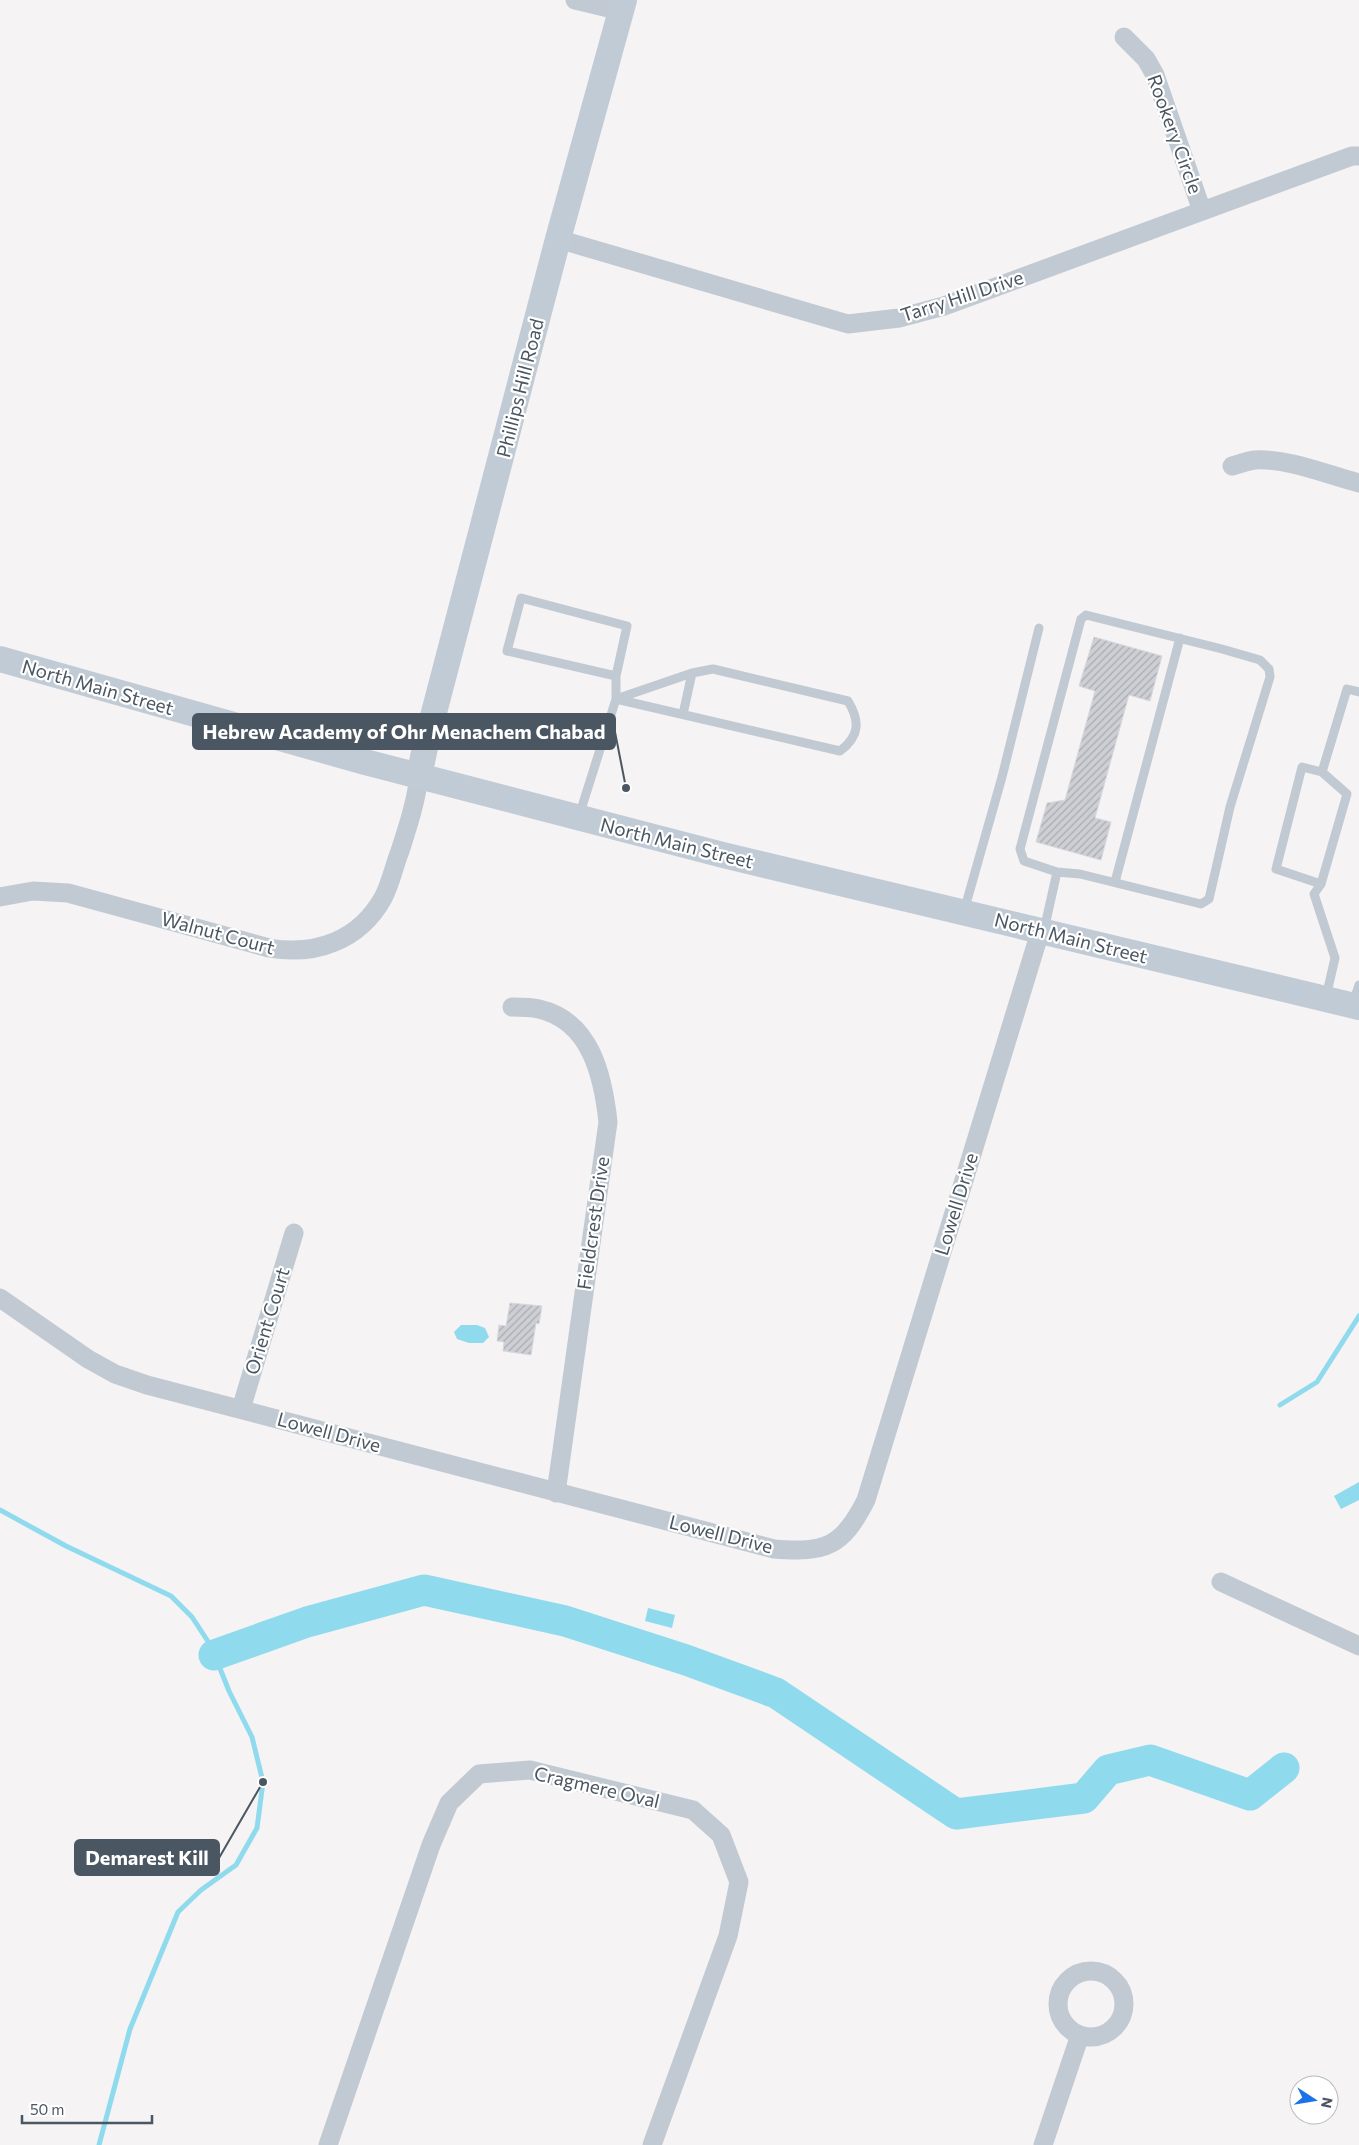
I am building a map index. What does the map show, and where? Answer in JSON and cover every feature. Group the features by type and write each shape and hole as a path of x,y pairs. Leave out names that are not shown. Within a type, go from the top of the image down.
{"street":[{"path":"576,0 623,6"},
{"name":"Phillips Hill Road","path":"419,776 558,238 623,6"},
{"name":"Rookery Circle","path":"1124,37 1146,59 1155,75 1202,211"},
{"name":"Tarry Hill Drive","path":"558,238 848,324 899,318 944,306 1352,156 1359,156"},
{"path":"1232,466 1256,460 1280,463 1359,483"},
{"name":"North Main Street","path":"0,660 419,776 780,870 964,911 1042,932 1326,999 1357,999"},
{"name":"Walnut Court","path":"0,898 33,891 68,893 269,948 295,951 322,948 359,928 384,896 414,809 419,776"},
{"name":"Lowell Drive","path":"0,1298 88,1359 115,1374 147,1385 774,1549 804,1551 832,1544 853,1526 866,1500 1042,932"},
{"name":"Fieldcrest Drive","path":"512,1006 539,1008 562,1017 578,1030 595,1058 606,1099 608,1122 556,1493"},
{"name":"Orient Court","path":"241,1409 294,1233"},
{"path":"1221,1582 1359,1646"},
{"name":"Cragmere Oval","path":"328,2145 431,1845 449,1803 479,1774 530,1770 693,1810 721,1835 739,1882 728,1936 652,2145"},
{"path":"1043,2145 1080,2035"}],"lane":[{"path":"579,818 616,699 616,676 628,626 521,598 507,651 616,676"},
{"path":"1086,615 1180,638 1260,660 1269,668 1270,677 1230,806 1209,899 1201,904 1080,874 1057,872 1024,861 1020,849 1081,619 1086,615"},
{"path":"964,911 1002,777 1040,628"},
{"path":"1116,882 1180,638"},
{"path":"713,670 848,701 855,713 857,727 851,743 840,750 616,699 692,673 713,670"},
{"path":"683,714 692,673"},
{"path":"1322,772 1347,689 1359,692"},
{"path":"1321,884 1276,869 1302,766 1322,772 1347,794 1321,884 1314,894 1335,958 1326,999"},
{"path":"1042,932 1057,872"}],"water":[{"path":"461,1325 477,1325 485,1328 489,1337 483,1343 469,1343 457,1339 454,1332"},
{"path":"1359,1482 1359,1500 1341,1509 1334,1496"},
{"path":"648,1608 675,1615 672,1628 645,1621"}],"building":[{"path":"1094,637 1162,656 1150,701 1129,695 1095,818 1111,822 1101,860 1036,842 1047,803 1065,800 1095,691 1079,686"},
{"path":"510,1303 542,1306 539,1324 536,1323 531,1355 503,1351 504,1342 497,1341 499,1325 506,1326"}],"waterway":[{"path":"1280,1405 1317,1382 1359,1316"},
{"path":"0,1510 66,1546 171,1596 192,1617 211,1646 229,1691 252,1737 263,1782 257,1828 236,1865 201,1890 178,1912 130,2029 99,2145"},
{"path":"214,1655 307,1622 424,1590 565,1621 686,1660 776,1693 956,1814 1084,1798 1108,1770 1150,1760 1250,1795 1284,1768"}],"place":[{"name":"Hebrew Academy of Ohr Menachem Chabad","path":"626,788"},
{"name":"Demarest Kill","path":"263,1782"}]}
